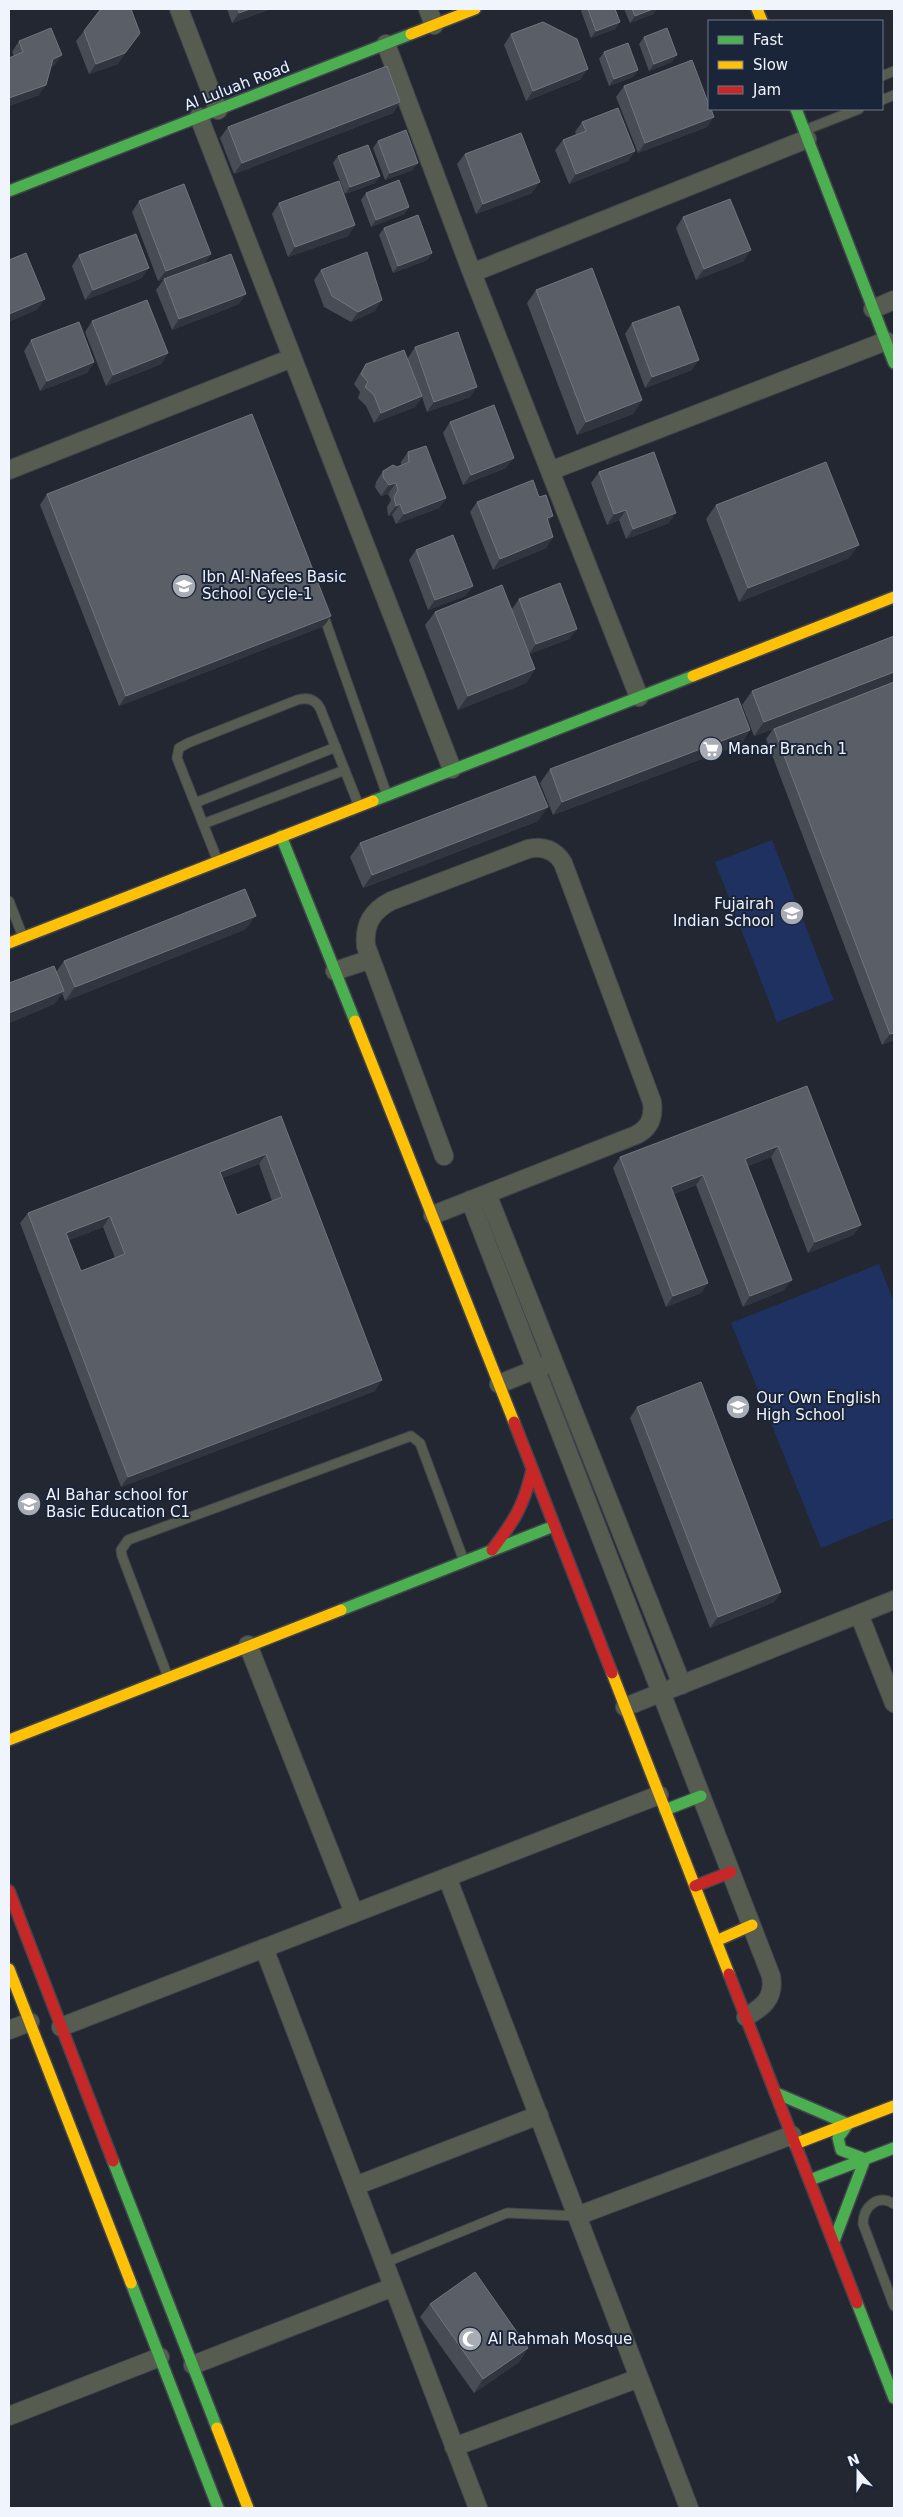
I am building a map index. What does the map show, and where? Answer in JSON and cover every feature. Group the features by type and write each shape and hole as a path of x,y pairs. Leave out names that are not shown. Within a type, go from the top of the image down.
{"street":[{"path":"179,9 218,110"},
{"name":"Al Luluah Road","path":"9,191 386,44 431,17 475,9"},
{"path":"386,44 472,273 639,697"},
{"path":"796,110 894,363"},
{"path":"199,117 452,770"},
{"path":"472,273 806,135"},
{"path":"873,309 894,300"},
{"path":"550,471 886,341"},
{"path":"9,470 292,358"},
{"path":"9,943 894,597"},
{"path":"281,836 433,1215 893,2393"},
{"path":"433,1215 636,1135 647,1127 652,1116 652,1102 563,863 559,857 548,849 535,847 391,901 373,914 368,924 366,946 444,1156"},
{"path":"335,971 371,959"},
{"path":"487,1194 682,1685"},
{"path":"470,1200 752,1925 773,1985 767,2002 746,2017"},
{"path":"499,1384 553,1362"},
{"path":"491,1551 516,1519 527,1494 532,1470"},
{"path":"9,1740 554,1526"},
{"path":"491,1551 534,1547"},
{"path":"551,1554 560,1558 576,1581"},
{"path":"625,1707 894,1600"},
{"path":"859,1614 894,1703"},
{"path":"248,1645 354,1913"},
{"path":"61,2027 447,1877 662,1803 701,1796"},
{"path":"695,1886 731,1872"},
{"path":"447,1877 689,2508"},
{"path":"9,1891 248,2508"},
{"path":"716,1941 752,1925"},
{"path":"264,1948 478,2508"},
{"path":"9,1969 218,2508"},
{"path":"9,2030 30,2022"},
{"path":"776,2093 848,2124"},
{"path":"577,2216 794,2140 848,2124 894,2106"},
{"path":"355,2186 539,2115"},
{"path":"848,2124 838,2138 841,2150 865,2159"},
{"path":"810,2180 894,2148"},
{"path":"834,2241 865,2159"},
{"path":"193,2365 393,2286"},
{"path":"9,2416 160,2357"},
{"path":"454,2447 639,2378"}],"lane":[{"path":"806,135 857,110"},
{"path":"318,599 387,795"},
{"path":"218,861 177,758 179,748 188,742 297,700 308,698 320,708 359,806"},
{"path":"194,803 336,747"},
{"path":"204,824 345,770"},
{"path":"9,901 23,937"},
{"path":"168,1677 122,1556 121,1550 128,1540 411,1436 420,1443 464,1561"},
{"path":"894,2204 884,2200 876,2201 870,2204 863,2216 863,2224 894,2306"},
{"path":"384,2263 507,2213 577,2216"}],"shaded area":[{"path":"772,840 834,1000 777,1022 715,862"},
{"path":"879,1264 894,1302 894,1518 821,1548 731,1323"}],"building":[{"path":"131,9 140,33 125,53 96,64 84,31 100,10"},
{"path":"238,9 250,9 239,13"},
{"path":"588,9 615,9 620,22 596,31"},
{"path":"632,9 653,9 635,16"},
{"path":"543,22 577,39 588,69 533,91 511,34"},
{"path":"51,28 62,55 53,59 46,85 9,98 9,58 23,52 19,41"},
{"path":"667,28 677,55 654,64 644,37"},
{"path":"628,43 638,70 614,79 604,52"},
{"path":"692,60 708,102 708,110 711,110 714,117 645,143 624,86"},
{"path":"387,66 400,102 242,163 228,127"},
{"path":"618,108 635,151 576,174 563,140 586,131 582,122"},
{"path":"406,130 418,163 390,173 378,141"},
{"path":"521,133 540,182 483,204 465,154"},
{"path":"368,145 380,176 350,187 338,156"},
{"path":"399,180 409,207 376,220 366,193"},
{"path":"339,181 355,225 295,247 279,203"},
{"path":"184,184 211,254 166,271 139,201"},
{"path":"730,199 751,250 704,269 683,217"},
{"path":"418,215 432,253 398,266 384,228"},
{"path":"136,234 149,268 93,290 79,255"},
{"path":"367,252 382,300 358,312 332,296 321,270"},
{"path":"26,253 45,299 9,314 9,260"},
{"path":"231,254 246,294 179,319 164,279"},
{"path":"592,268 642,400 586,422 536,290"},
{"path":"147,300 168,353 113,375 92,321"},
{"path":"679,306 699,360 652,377 632,323"},
{"path":"79,322 94,362 47,381 31,340"},
{"path":"458,332 477,387 434,402 415,347"},
{"path":"404,350 422,396 381,413 374,395 365,387 368,382 361,374 366,364"},
{"path":"494,405 514,458 471,475 450,422"},
{"path":"252,414 331,616 126,696 47,494"},
{"path":"426,446 446,498 404,514 400,504 396,506 394,497 398,490 396,483 389,485 383,477 383,471 393,465 397,467 409,462 408,452"},
{"path":"654,452 676,513 633,529 626,510 614,514 599,472"},
{"path":"826,462 859,545 748,588 716,505"},
{"path":"533,480 539,497 546,495 553,516 547,518 553,537 500,559 477,502"},
{"path":"453,535 473,586 435,600 416,550"},
{"path":"560,583 577,629 536,644 519,599"},
{"path":"502,585 535,669 468,696 435,612"},
{"path":"894,636 894,672 764,722 752,691"},
{"path":"894,682 894,1033 890,1034 774,729"},
{"path":"738,698 750,730 562,802 550,769"},
{"path":"535,776 548,807 372,875 360,843"},
{"path":"245,889 256,916 75,987 64,961"},
{"path":"54,966 64,991 9,1013 9,983"},
{"path":"807,1086 861,1225 815,1242 778,1146 745,1159 792,1280 750,1296 703,1175 671,1187 708,1283 673,1296 620,1157"},
{"path":"281,1116 382,1380 128,1477 28,1213","holes":["266,1154 282,1197 237,1215 220,1172","110,1216 125,1254 81,1271 66,1233"]},
{"path":"701,1382 781,1592 718,1617 637,1407"},
{"name":"Al Rahmah Mosque","path":"475,2272 528,2348 483,2379 430,2304"}],"traffic: fast":[{"path":"9,191 411,34"},
{"path":"796,110 894,363"},
{"path":"373,801 693,676"},
{"path":"281,836 355,1021"},
{"path":"341,1610 554,1526"},
{"path":"665,1810 701,1796"},
{"path":"776,2093 848,2124 838,2138 841,2150 865,2159 834,2241"},
{"path":"810,2180 894,2148"},
{"path":"113,2161 217,2428"},
{"path":"131,2283 218,2508"},
{"path":"857,2303 894,2398"}],"traffic: slow":[{"path":"411,34 475,9"},
{"path":"757,9 762,20"},
{"path":"693,676 894,597"},
{"path":"9,943 373,801"},
{"path":"355,1021 514,1422"},
{"path":"9,1740 341,1610"},
{"path":"612,1673 729,1974"},
{"path":"716,1941 752,1925"},
{"path":"9,1969 131,2283"},
{"path":"795,2144 894,2106"},
{"path":"217,2428 248,2508"}],"traffic: jam":[{"path":"514,1422 612,1673"},
{"path":"492,1550 517,1513 532,1470"},
{"path":"695,1886 731,1872"},
{"path":"9,1891 113,2161"},
{"path":"729,1974 857,2303"}],"place":[{"name":"Ibn Al-Nafees Basic School Cycle-1","path":"184,586"},
{"name":"Manar Branch 1","path":"711,749"},
{"name":"Fujairah Indian School","path":"792,913"},
{"name":"Our Own English High School","path":"738,1407"},
{"name":"Al Bahar school for Basic Education C1","path":"29,1504"},
{"name":"Al Rahmah Mosque","path":"470,2339"}]}
